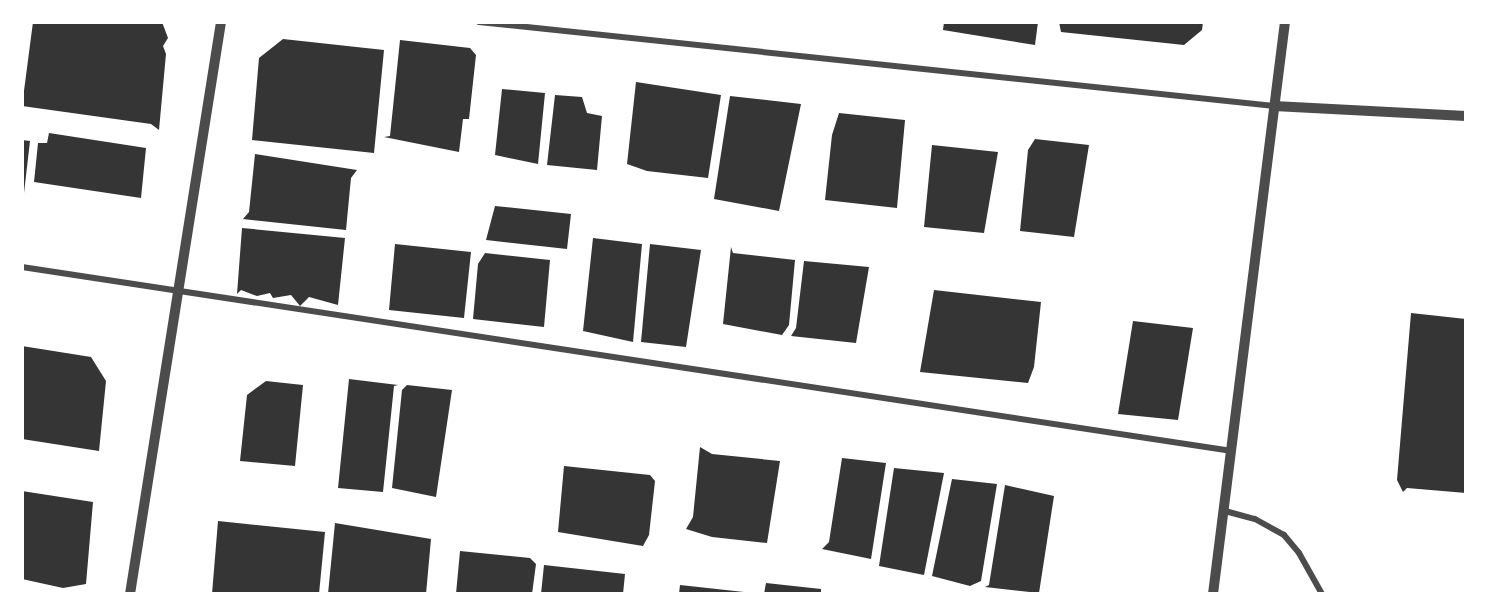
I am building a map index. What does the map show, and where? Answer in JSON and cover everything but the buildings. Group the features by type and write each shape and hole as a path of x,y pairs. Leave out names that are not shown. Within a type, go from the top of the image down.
{"street":[{"path":"130,594 221,22"},
{"path":"478,22 1274,106 1466,116"},
{"path":"1213,594 1233,451 1285,22"},
{"path":"22,267 1233,451"},
{"path":"1225,511 1255,519 1284,535 1299,553 1322,594"}]}
